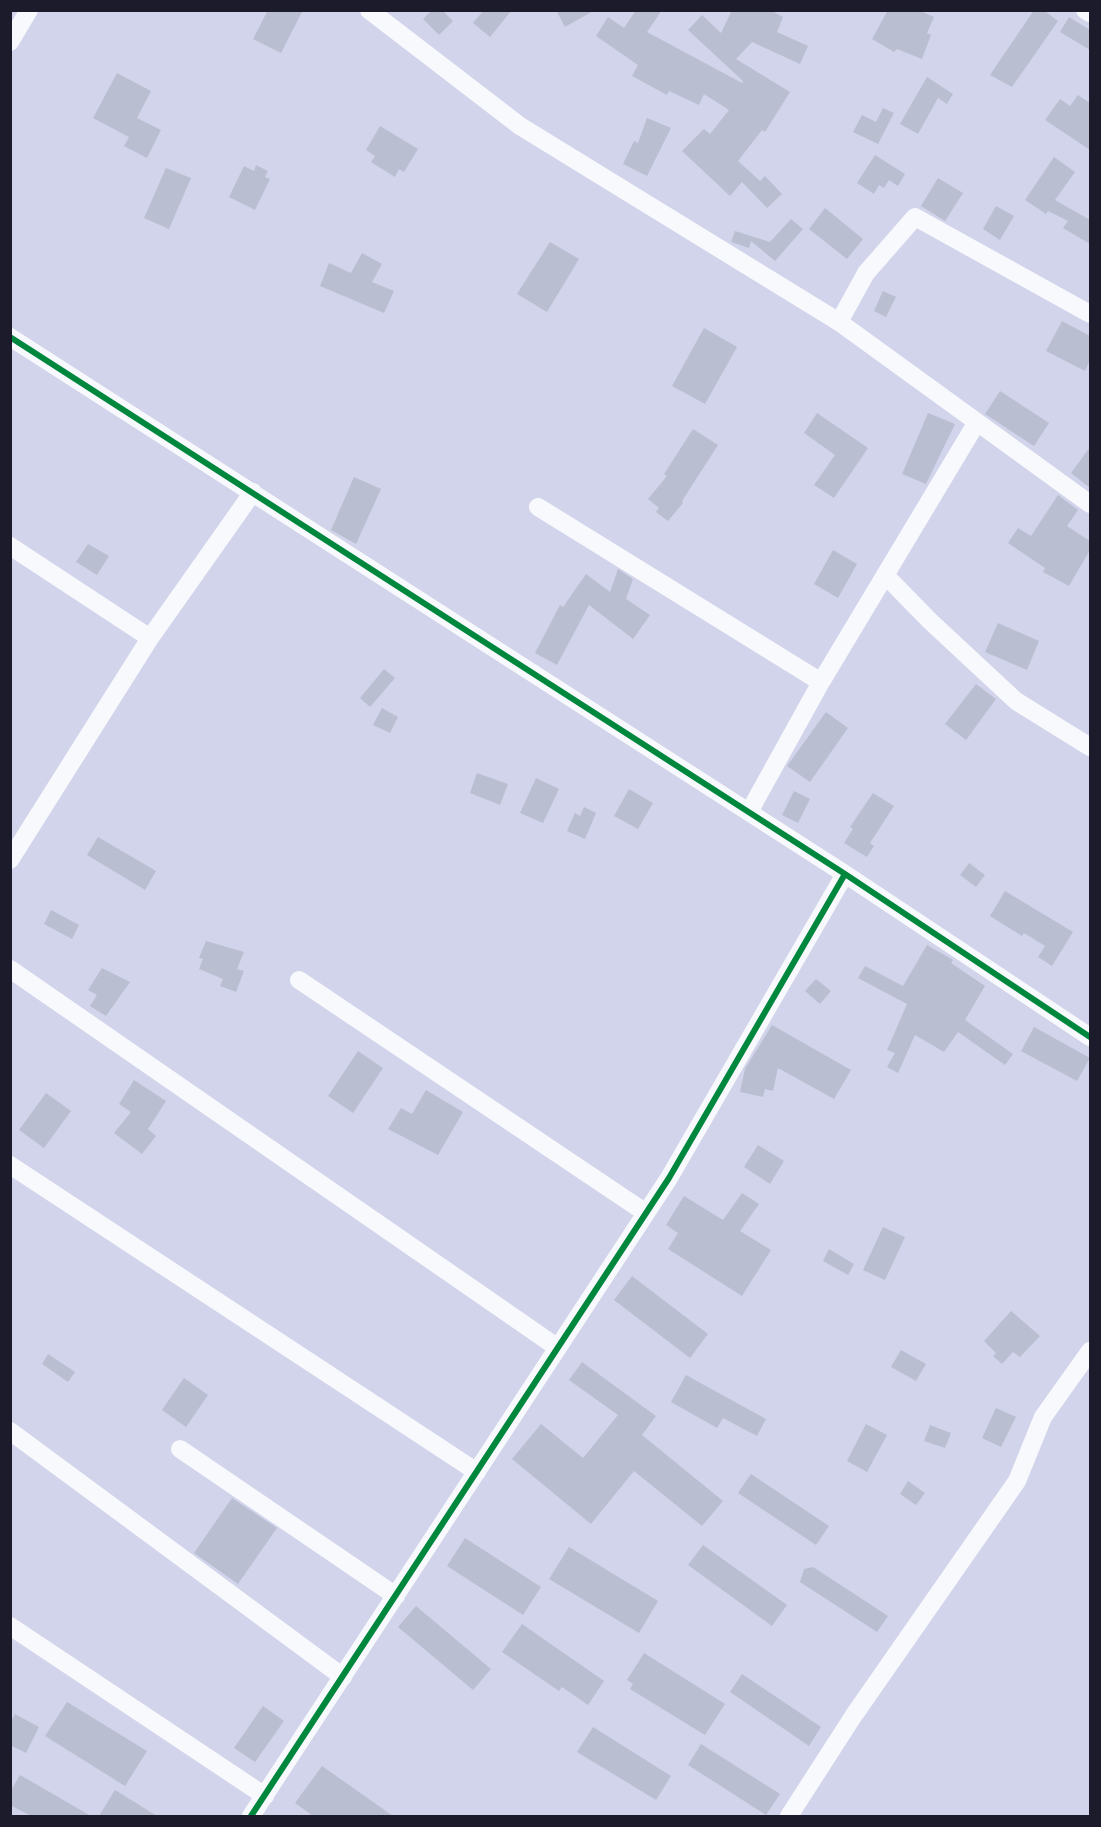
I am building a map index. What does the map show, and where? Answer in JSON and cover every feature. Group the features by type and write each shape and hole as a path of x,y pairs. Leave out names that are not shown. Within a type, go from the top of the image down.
{"street":[{"path":"10,42 29,10"},
{"path":"369,10 520,126 839,322 1090,504"},
{"path":"1085,10 1090,13"},
{"path":"839,322 866,273 915,217 1090,315"},
{"path":"10,337 845,874 1090,1037"},
{"path":"749,812 821,682 977,422"},
{"path":"10,860 150,638 253,492"},
{"path":"538,507 821,682"},
{"path":"10,546 150,638"},
{"path":"885,575 930,621 1016,701 1090,747"},
{"path":"251,1816 646,1213 845,874"},
{"path":"10,969 558,1348"},
{"path":"299,980 646,1213"},
{"path":"10,1165 477,1472"},
{"path":"789,1816 854,1715 1017,1481 1043,1418 1090,1351"},
{"path":"10,1431 343,1677"},
{"path":"180,1449 396,1596"},
{"path":"10,1626 265,1796"}],"building":[{"path":"268,10 303,10 281,53 253,39"},
{"path":"432,10 442,10 453,21 439,35 423,19"},
{"path":"484,10 512,10 490,37 473,23"},
{"path":"556,10 595,10 565,27"},
{"path":"636,10 662,10 647,32 742,83 743,81 688,30 702,15 721,33 732,10 770,10 783,17 777,32 808,46 800,64 752,42 736,59 790,92 765,132 762,130 738,161 760,181 765,176 782,194 767,208 742,182 730,196 682,151 704,129 710,134 729,110 704,94 699,105 669,91 667,95 632,76 638,65 596,36 608,17 624,28"},
{"path":"888,10 918,10 934,17 927,33 931,35 922,59 897,49 894,52 872,39"},
{"path":"1034,10 1043,10 1058,21 1012,87 990,75"},
{"path":"1069,17 1090,30 1090,50 1060,32"},
{"path":"117,73 151,91 137,118 161,130 147,158 124,146 129,137 93,118"},
{"path":"927,77 953,94 947,104 938,98 918,134 900,124"},
{"path":"1078,95 1090,103 1090,150 1045,120 1060,99 1070,106"},
{"path":"883,108 894,113 878,144 853,132 862,115 876,122"},
{"path":"647,118 671,128 647,176 623,164 634,141 638,143"},
{"path":"380,126 418,149 404,172 399,169 395,177 371,162 375,156 366,150"},
{"path":"875,155 905,174 898,186 889,180 884,188 879,185 874,194 857,183"},
{"path":"1054,157 1075,172 1055,200 1090,220 1090,244 1063,228 1068,221 1048,211 1046,214 1025,200"},
{"path":"256,165 268,171 265,177 270,179 255,210 229,197 244,166 254,171"},
{"path":"166,168 191,178 169,229 144,218"},
{"path":"938,178 963,193 945,221 921,206"},
{"path":"996,206 1014,216 1000,240 983,229"},
{"path":"825,208 863,239 847,259 809,229"},
{"path":"791,219 803,229 775,261 751,241 749,248 731,242 735,231 770,242"},
{"path":"550,242 579,259 547,312 517,294"},
{"path":"362,253 382,264 372,282 394,291 384,313 320,286 329,263 351,273"},
{"path":"883,291 896,297 886,317 874,311"},
{"path":"1062,321 1090,336 1090,360 1085,371 1046,351"},
{"path":"704,328 737,347 705,404 672,386"},
{"path":"1000,391 1049,423 1034,446 985,414"},
{"path":"817,413 868,448 834,498 814,485 835,455 804,433"},
{"path":"928,413 955,424 926,484 902,474"},
{"path":"693,429 718,445 682,501 683,503 668,521 656,512 659,508 648,499 667,476 664,474"},
{"path":"1090,447 1090,488 1071,473"},
{"path":"354,477 381,489 356,544 331,530"},
{"path":"1058,495 1078,510 1067,526 1090,541 1090,550 1069,586 1043,572 1045,568 1008,543 1018,528 1031,536"},
{"path":"88,544 109,556 97,575 76,562"},
{"path":"833,550 857,564 838,598 814,584"},
{"path":"618,569 633,579 626,599 650,615 633,639 589,605 557,665 535,653 560,605 563,607 586,574 610,592"},
{"path":"998,623 1039,641 1027,670 985,652"},
{"path":"384,669 395,678 370,707 360,698"},
{"path":"976,684 996,699 966,740 945,724"},
{"path":"382,708 398,717 390,733 373,725"},
{"path":"826,712 848,728 810,782 787,766"},
{"path":"477,773 508,784 500,805 470,793"},
{"path":"536,778 559,789 543,823 520,813"},
{"path":"629,789 653,803 638,829 614,816"},
{"path":"794,791 810,799 798,823 782,815"},
{"path":"873,793 894,806 870,843 874,846 867,857 844,843 853,829 850,827"},
{"path":"584,807 596,813 585,839 567,831 575,813 580,816"},
{"path":"98,837 156,871 145,890 87,855"},
{"path":"969,863 985,875 976,887 960,875"},
{"path":"1005,891 1073,932 1052,966 1038,957 1045,946 1024,933 1022,936 990,916"},
{"path":"51,910 79,925 72,939 44,924"},
{"path":"206,941 244,952 237,969 244,971 236,992 220,986 223,979 199,969 203,959 199,958"},
{"path":"927,945 953,960 951,963 985,986 965,1020 1013,1054 1005,1065 958,1032 944,1052 915,1035 898,1073 887,1067 895,1053 887,1050 907,1004 858,978 865,966 903,986"},
{"path":"102,968 130,982 106,1016 90,1006 97,995 88,990"},
{"path":"816,979 831,991 820,1004 805,991"},
{"path":"772,1025 851,1070 834,1099 778,1068 773,1091 765,1089 763,1097 740,1092 745,1069"},
{"path":"1034,1027 1090,1058 1077,1081 1021,1051"},
{"path":"358,1051 383,1068 353,1113 328,1096"},
{"path":"134,1080 166,1101 148,1129 156,1136 142,1154 114,1133 131,1112 119,1104"},
{"path":"426,1090 463,1112 438,1155 388,1129 401,1108 412,1114"},
{"path":"46,1093 71,1111 44,1148 19,1130"},
{"path":"758,1145 784,1161 770,1184 744,1167"},
{"path":"742,1193 759,1204 740,1231 771,1250 742,1296 668,1249 678,1233 666,1225 684,1196 723,1220"},
{"path":"883,1227 905,1237 885,1280 863,1270"},
{"path":"829,1249 854,1264 848,1275 823,1261"},
{"path":"632,1276 708,1334 690,1358 614,1300"},
{"path":"1011,1311 1040,1336 1020,1357 1013,1352 1002,1364 993,1356 996,1353 984,1341"},
{"path":"901,1350 926,1364 916,1381 891,1367"},
{"path":"48,1354 75,1372 68,1382 42,1364"},
{"path":"582,1362 656,1416 642,1435 723,1501 702,1526 634,1471 591,1524 512,1459 541,1424 583,1458 618,1415 569,1380"},
{"path":"686,1375 766,1419 757,1436 723,1418 717,1428 671,1402"},
{"path":"184,1378 208,1395 186,1427 162,1410"},
{"path":"996,1408 1016,1417 1001,1447 982,1438"},
{"path":"866,1424 887,1435 867,1472 847,1461"},
{"path":"930,1425 951,1433 945,1448 924,1441"},
{"path":"751,1474 829,1526 816,1545 738,1493"},
{"path":"908,1481 925,1493 916,1505 900,1494"},
{"path":"232,1498 277,1528 238,1584 194,1553"},
{"path":"465,1538 541,1587 523,1615 447,1566"},
{"path":"703,1545 787,1605 772,1626 688,1565"},
{"path":"569,1547 658,1601 639,1633 549,1579"},
{"path":"813,1567 888,1616 877,1632 800,1582 804,1569"},
{"path":"416,1606 491,1669 473,1690 398,1627"},
{"path":"522,1624 604,1681 588,1705 562,1687 559,1691 502,1652"},
{"path":"644,1653 725,1704 705,1735 630,1689 633,1684 627,1680"},
{"path":"742,1674 821,1727 809,1746 730,1692"},
{"path":"67,1702 147,1751 125,1786 45,1736"},
{"path":"263,1706 284,1721 255,1762 234,1748"},
{"path":"15,1714 39,1727 26,1753 10,1745 10,1723"},
{"path":"593,1727 671,1776 656,1800 577,1752"},
{"path":"701,1744 780,1794 766,1815 688,1765"},
{"path":"322,1766 393,1816 313,1816 295,1803"},
{"path":"20,1775 91,1816 31,1816 10,1805 10,1792"},
{"path":"115,1790 157,1816 99,1816"}],"cycle path":[{"path":"10,337 845,874 1090,1037"},
{"path":"251,1816 669,1178 845,874"}]}
